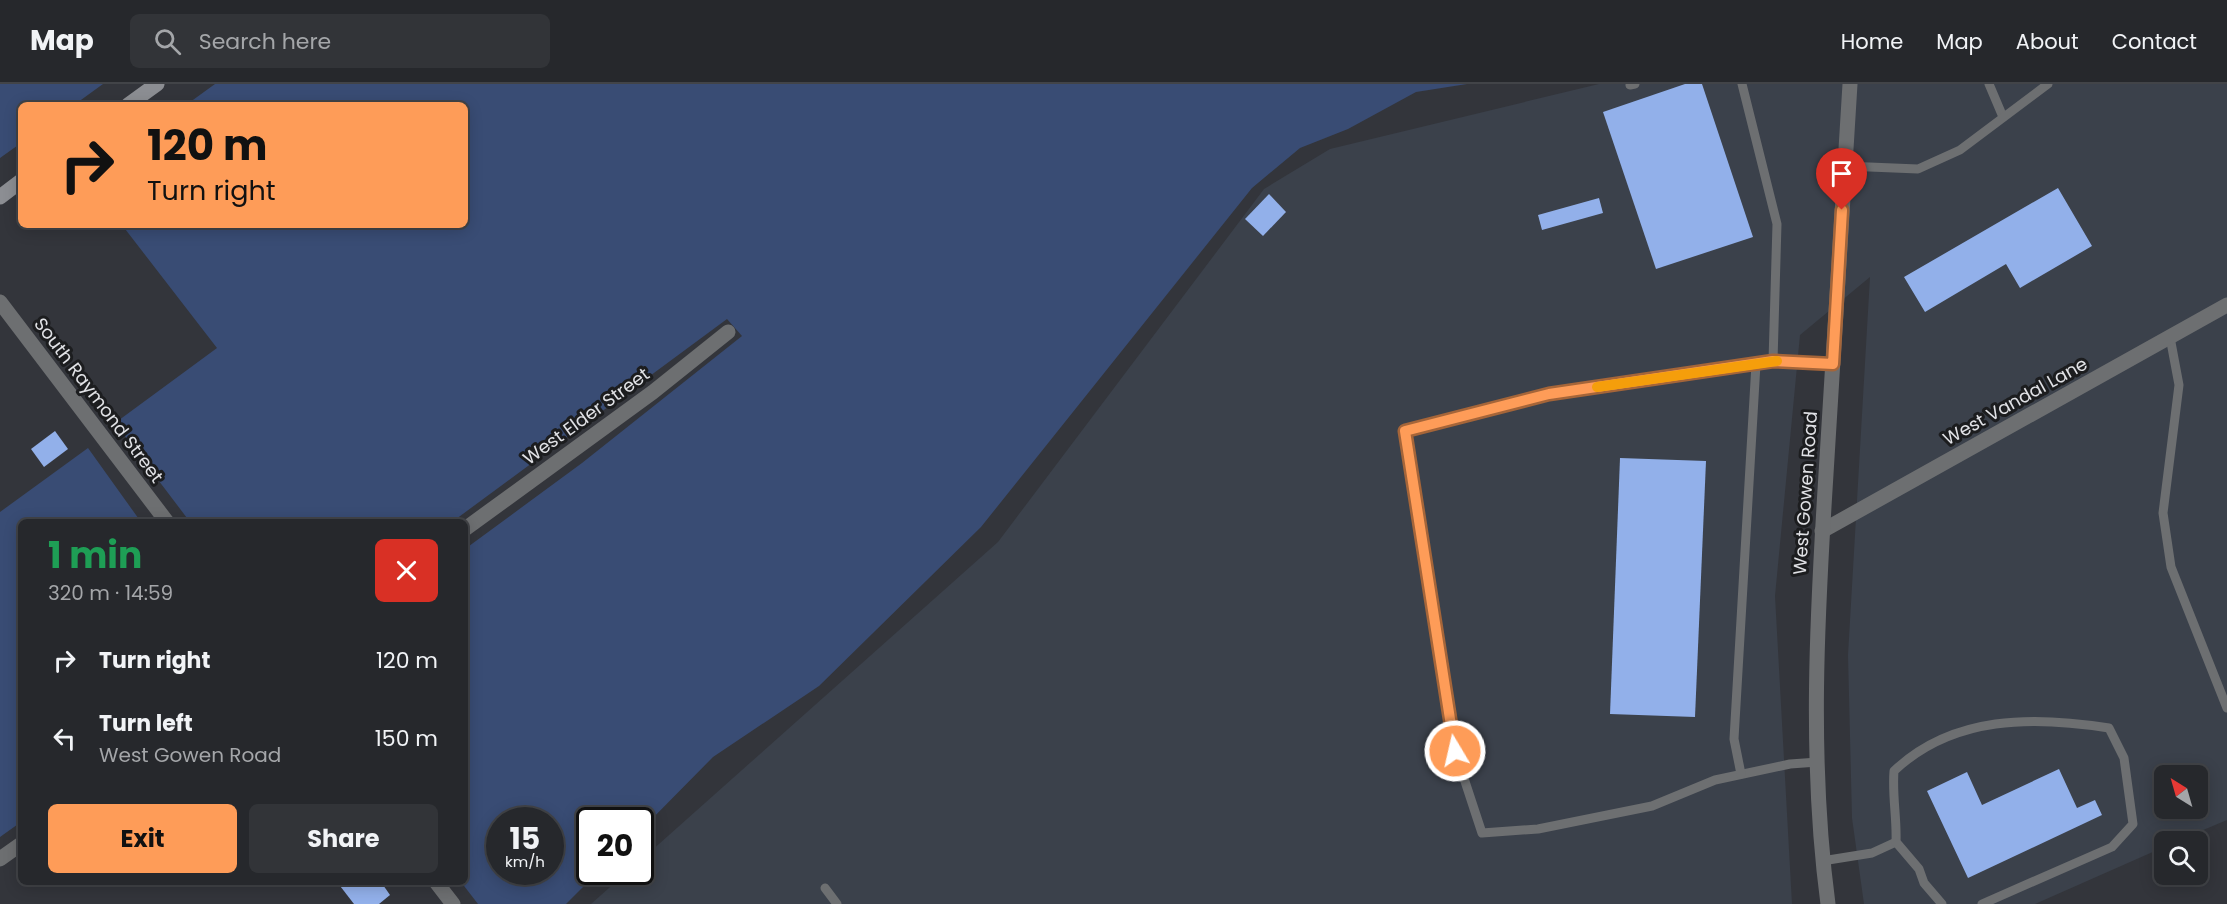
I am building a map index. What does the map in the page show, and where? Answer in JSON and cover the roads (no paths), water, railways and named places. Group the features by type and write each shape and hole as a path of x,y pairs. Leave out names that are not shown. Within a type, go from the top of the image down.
{"main road":[{"path":"132,102 157,84"},
{"path":"0,196 18,184"}],"street":[{"name":"West Gowen Road","path":"1828,904 1822,861 1818,762 1818,594 1850,84"},
{"name":"South Raymond Street","path":"0,302 164,519"},
{"name":"West Vandal Lane","path":"1822,531 2227,305"},
{"name":"West Elder Street","path":"468,527 653,392 728,332"},
{"path":"0,859 18,846"},
{"path":"438,885 453,904"}],"lane":[{"path":"1742,84 1777,224 1773,361"},
{"path":"1989,84 2003,117"},
{"path":"1845,166 1918,169 1960,150 2048,84"},
{"path":"2170,337 2179,385 2163,513 2171,567 2227,708"},
{"path":"1818,762 1790,764 1715,780 1652,806 1538,829 1482,833 1455,751 1405,431 1549,394 1773,361 1833,364"},
{"path":"1741,774 1734,739 1756,364"},
{"path":"1942,904 1924,883 1919,869 1896,842 1897,819 1892,795 1894,771 1912,754 1965,729 2015,720 2058,720 2109,728 2124,758 2133,824 2112,847 1982,904"},
{"path":"1822,861 1872,853 1896,842"},
{"path":"825,888 837,904"}]}
